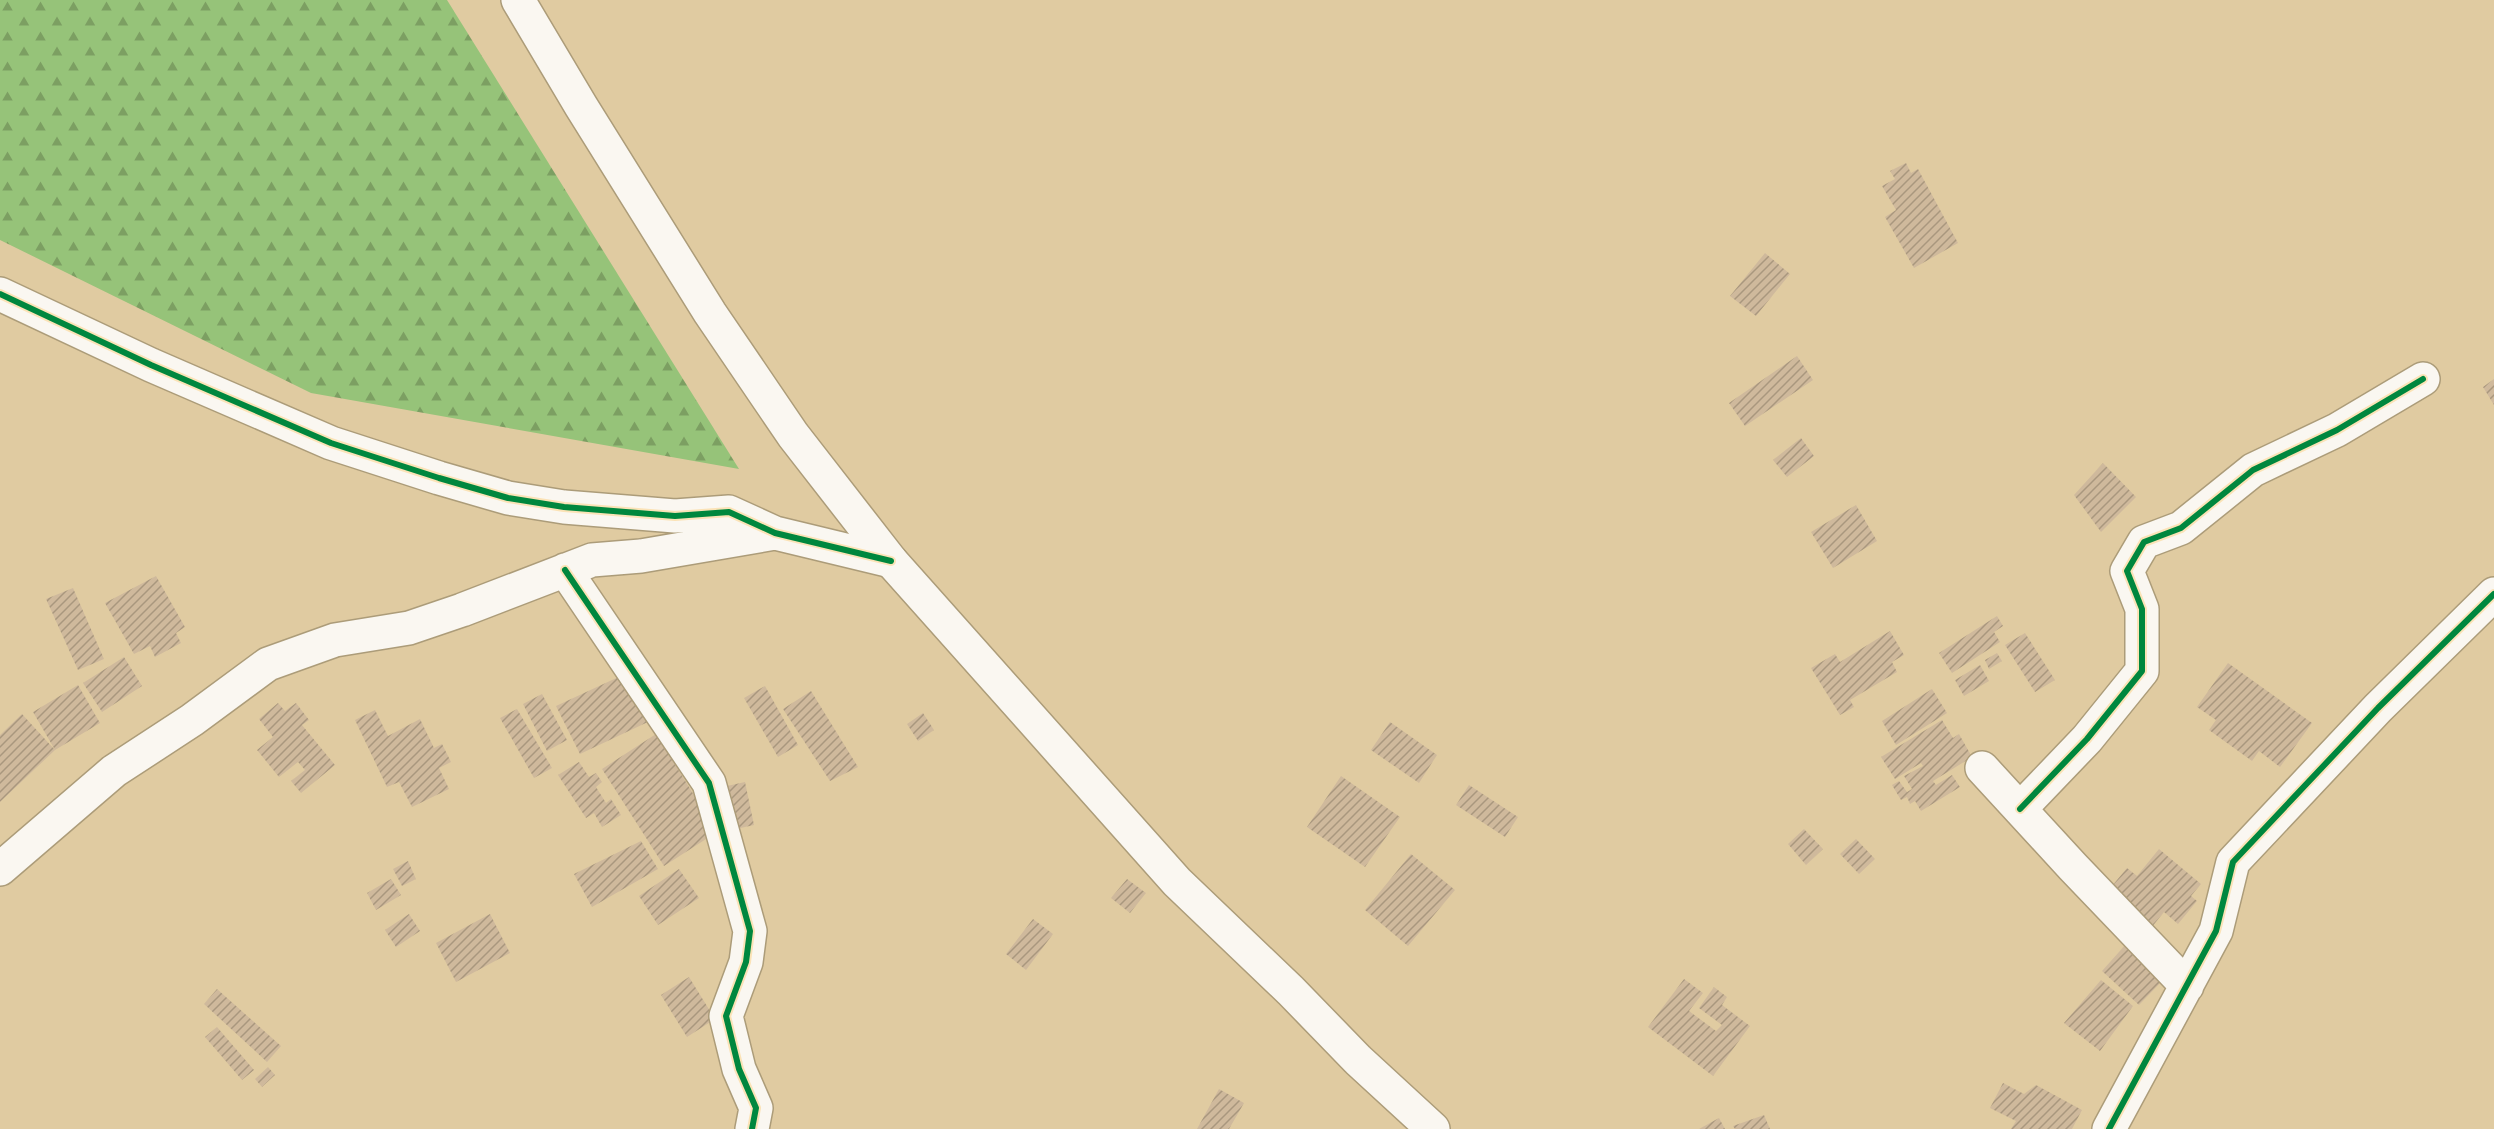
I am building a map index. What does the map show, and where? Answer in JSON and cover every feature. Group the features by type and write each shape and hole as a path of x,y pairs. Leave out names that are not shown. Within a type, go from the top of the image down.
{"street":[{"path":"518,0 710,313 793,435 891,561 1177,882 1291,991 1358,1060 1433,1129"},
{"path":"0,294 151,365 331,442 439,478 508,498 564,507 675,516 729,512 776,533 891,561"},
{"path":"2020,809 2087,739 2142,671 2142,609 2127,571 2144,542 2181,528 2253,470 2337,430 2422,379"},
{"path":"0,869 114,771 192,720 268,664 335,640 409,628 592,560 641,556 776,533"},
{"path":"565,570 709,783 750,931 746,962 726,1016 740,1069 756,1108 753,1129"},
{"path":"2109,1129 2216,931 2233,862 2378,708 2494,594"},
{"path":"1982,768 2187,986"}],"green space":[{"path":"0,0 447,0 739,469 311,393 0,240"}],"building":[{"path":"1906,163 1911,173 1918,169 1958,243 1914,268 1885,217 1896,210 1882,186 1895,179 1890,171"},
{"path":"1765,253 1790,274 1756,316 1730,296"},
{"path":"1797,356 1813,380 1745,426 1729,403"},
{"path":"2494,379 2494,405 2483,387"},
{"path":"1801,438 1814,456 1787,477 1773,460"},
{"path":"2103,463 2136,497 2101,532 2074,495"},
{"path":"1856,505 1877,541 1833,568 1811,532"},
{"path":"156,576 185,627 176,633 181,643 155,657 150,646 134,654 105,603"},
{"path":"73,588 104,659 78,670 46,599"},
{"path":"1997,616 2003,626 1994,632 2000,642 1952,673 1939,653"},
{"path":"1890,631 1904,655 1892,662 1897,672 1850,700 1854,707 1840,715 1811,668 1835,654 1840,662"},
{"path":"2025,633 2055,680 2035,692 2005,645"},
{"path":"1997,653 2002,661 1989,669 1985,660"},
{"path":"124,657 142,686 102,712 83,683"},
{"path":"2228,663 2312,723 2280,767 2259,751 2252,761 2209,730 2216,720 2197,707"},
{"path":"1980,665 1989,681 1964,696 1955,680"},
{"path":"625,674 650,721 580,754 556,706"},
{"path":"78,685 100,723 55,750 33,712"},
{"path":"765,686 798,745 778,757 744,698"},
{"path":"1932,689 1947,713 1896,745 1882,721"},
{"path":"811,691 858,767 830,781 783,709"},
{"path":"542,694 567,740 547,751 523,704"},
{"path":"278,703 285,711 296,703 309,720 302,725 335,765 301,793 291,781 305,770 298,762 279,777 257,750 273,737 259,719"},
{"path":"517,709 552,768 534,778 500,718"},
{"path":"375,710 388,736 420,719 434,748 442,744 451,762 439,768 449,789 412,807 399,782 387,787 355,720"},
{"path":"923,713 934,730 918,741 907,724"},
{"path":"22,714 55,750 0,802 0,735"},
{"path":"1942,720 1953,738 1959,734 1972,757 1933,781 1936,785 1952,775 1960,787 1921,811 1915,801 1910,804 1907,797 1901,800 1892,785 1899,781 1907,792 1912,789 1904,776 1923,766 1921,763 1895,779 1881,757"},
{"path":"1390,722 1437,755 1419,783 1371,750"},
{"path":"656,734 717,832 664,866 602,769"},
{"path":"579,762 589,777 596,773 602,782 596,787 606,803 611,799 621,815 602,827 594,813 586,818 558,775"},
{"path":"1341,776 1400,817 1365,867 1307,827"},
{"path":"745,782 754,825 727,831 718,788"},
{"path":"1469,785 1518,817 1505,837 1456,805"},
{"path":"1804,829 1823,849 1806,865 1788,844"},
{"path":"1856,839 1875,859 1859,874 1840,854"},
{"path":"641,841 658,869 592,907 574,874"},
{"path":"2159,849 2201,884 2191,896 2197,901 2178,924 2164,912 2151,928 2107,892 2127,868 2137,876"},
{"path":"1411,854 1455,890 1408,946 1365,910"},
{"path":"408,861 416,879 402,886 393,869"},
{"path":"679,869 699,898 658,925 639,896"},
{"path":"391,879 401,895 376,910 367,893"},
{"path":"1127,879 1146,893 1130,913 1111,898"},
{"path":"409,914 420,931 396,947 385,930"},
{"path":"490,914 510,953 456,982 436,943"},
{"path":"1033,919 1053,934 1026,970 1006,954"},
{"path":"2127,943 2165,978 2139,1005 2102,971"},
{"path":"689,977 715,1019 687,1037 661,995"},
{"path":"1684,979 1703,993 1689,1011 1716,1031 1722,1025 1699,1008 1714,987 1727,997 1722,1005 1750,1026 1713,1076 1648,1027"},
{"path":"2101,980 2133,1006 2100,1051 2064,1023"},
{"path":"217,989 281,1046 267,1062 204,1004"},
{"path":"217,1027 254,1070 242,1080 205,1037"},
{"path":"268,1067 275,1075 262,1087 255,1079"},
{"path":"2003,1083 2024,1094 2036,1085 2082,1110 2072,1129 2011,1129 2016,1121 1990,1108"},
{"path":"1219,1089 1244,1103 1229,1129 1197,1129"},
{"path":"1764,1115 1770,1129 1735,1129 1733,1126"},
{"path":"1719,1118 1725,1129 1699,1129"}],"cycle path":[{"path":"0,294 151,365 331,443 439,478 508,498 564,507 675,516 729,512 775,533 891,561"},
{"path":"2020,809 2087,739 2142,671 2142,609 2127,571 2144,542 2181,528 2253,470 2337,430 2423,379"},
{"path":"565,570 709,783 750,931 746,962 726,1016 739,1069 756,1108 752,1129"},
{"path":"2109,1129 2216,931 2233,862 2378,708 2494,594"}]}
